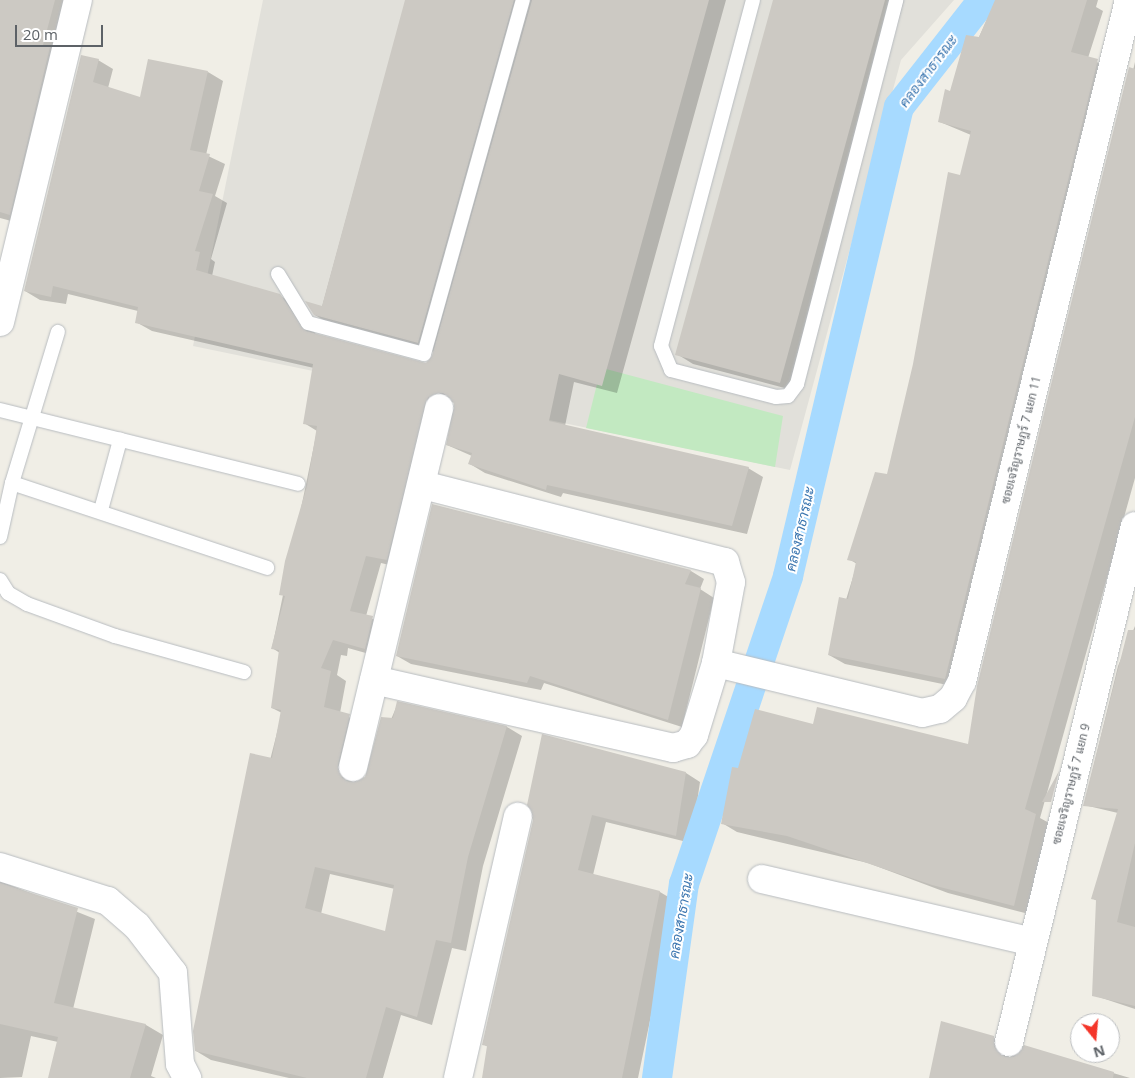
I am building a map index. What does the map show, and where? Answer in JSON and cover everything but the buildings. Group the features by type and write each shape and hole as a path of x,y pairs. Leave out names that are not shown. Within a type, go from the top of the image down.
{"street":[{"path":"0,322 8,246 78,0"},
{"name":"ซอยเจริญราษฎร์ 7 แยก 11","path":"725,664 922,713 940,709 962,680 1129,0"},
{"path":"353,767 422,485 438,408"},
{"path":"374,680 673,748 687,744 694,735 725,664 731,582 725,562 422,485"},
{"name":"ซอยเจริญราษฎร์ 7 แยก 9","path":"1009,1042 1135,526"},
{"path":"458,1078 518,817"},
{"path":"0,867 108,901 137,926 173,973 180,1064 187,1078"},
{"path":"762,878 1032,942"}],"lane":[{"path":"278,274 308,323 424,354 523,0"},
{"path":"753,0 661,346 671,370 776,396 788,396 797,384 896,0"},
{"path":"0,538 12,483 58,332"},
{"path":"0,410 298,484"},
{"path":"101,510 120,440"},
{"path":"12,483 101,510 267,568"},
{"path":"0,580 8,592 27,604 115,636 244,672"}],"shaded area":[{"path":"263,0 954,0 901,60 790,470 193,346"}],"green space":[{"path":"606,369 783,416 775,467 586,428 597,384"}],"waterway":[{"name":"คลองสาธารณะ","path":"657,1078 684,884 788,576 899,107 983,0"}]}
